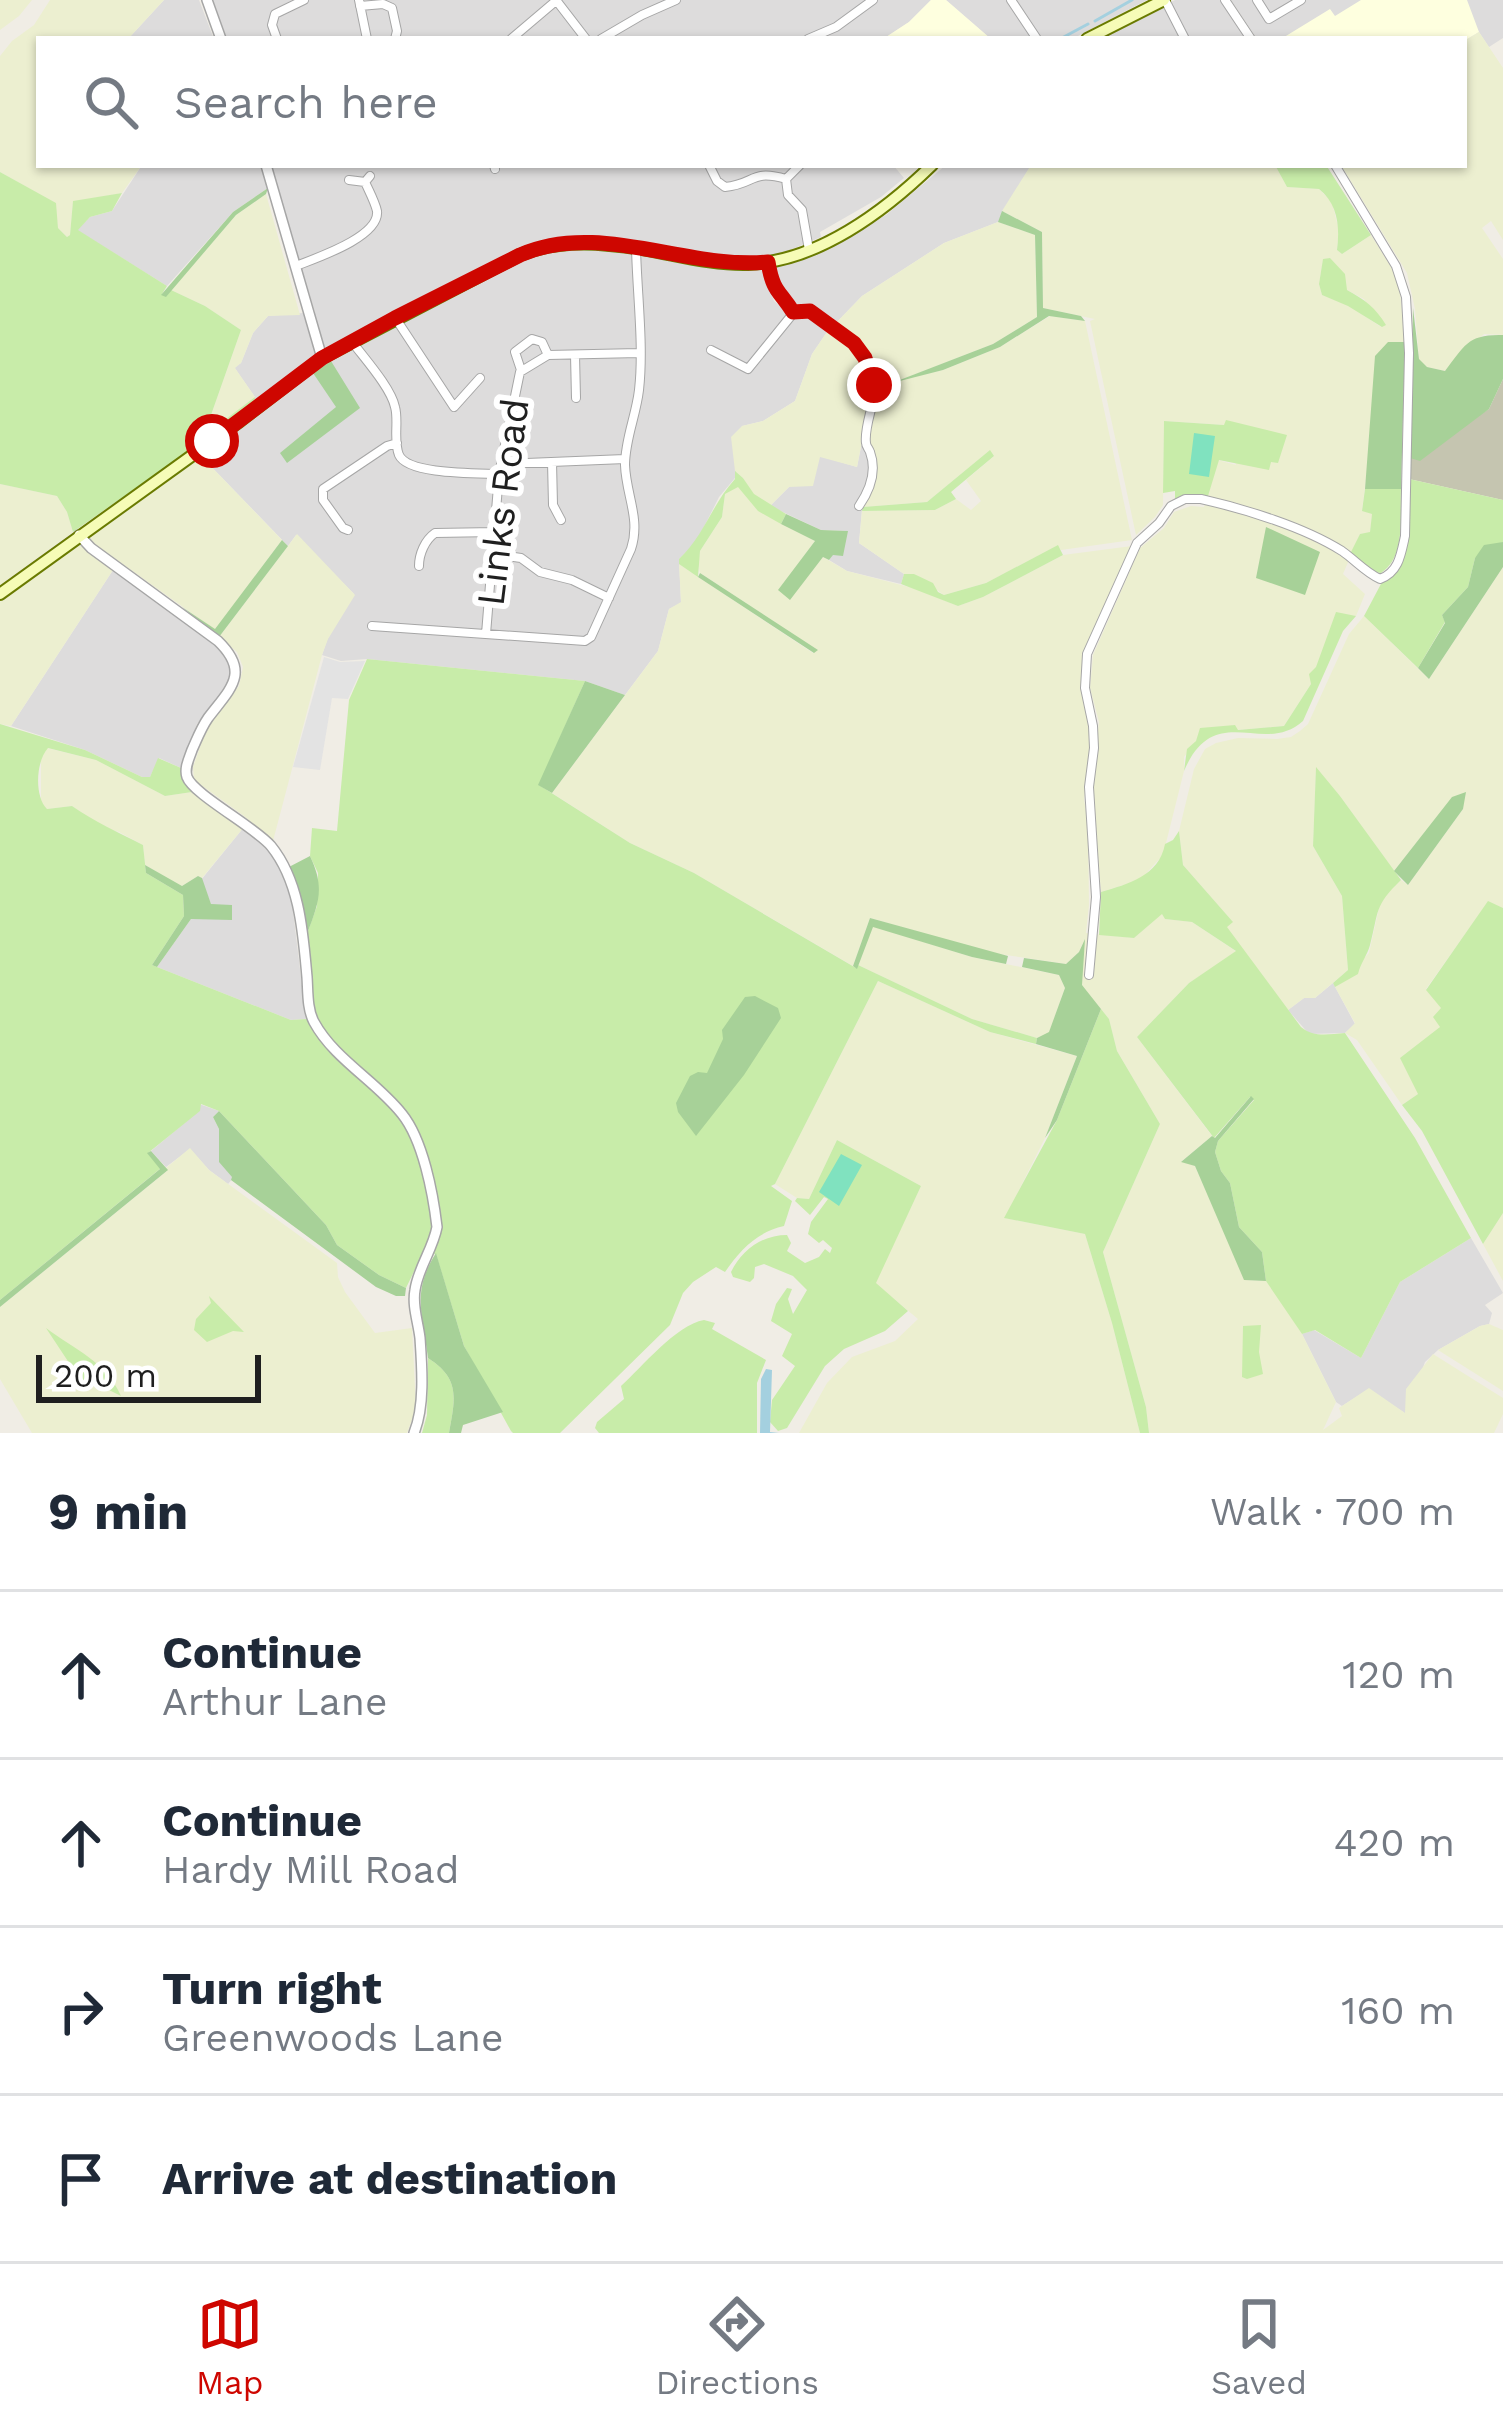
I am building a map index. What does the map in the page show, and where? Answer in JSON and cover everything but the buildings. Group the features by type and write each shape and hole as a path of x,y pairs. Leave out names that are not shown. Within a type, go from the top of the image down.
{"main road":[{"path":"1102,36 1165,0"},
{"path":"0,594 322,358 533,249 570,243 738,264 768,262 809,250 883,209 929,168"}],"street":[{"path":"208,0 220,36"},
{"path":"514,36 556,0 584,36"},
{"path":"606,36 676,0"},
{"path":"815,36 873,0"},
{"path":"1011,0 1035,36"},
{"path":"1165,0 1183,36"},
{"path":"1225,0 1248,36"},
{"path":"1257,0 1269,19 1301,0"},
{"path":"276,36 273,17 300,1"},
{"path":"366,36 359,3 390,6 396,36"},
{"path":"267,168 322,358"},
{"path":"785,179 797,168"},
{"path":"1089,975 1096,898 1089,787 1093,726 1084,688 1087,654 1136,543 1171,506 1185,499 1201,499 1296,529 1345,553 1380,578 1399,560 1405,536 1406,297 1396,266 1337,168"},
{"path":"713,169 725,187 761,174 785,179"},
{"path":"296,266 354,240 380,220 368,179 349,180"},
{"path":"785,179 788,195 802,210 809,250"},
{"path":"372,626 585,640 593,634 632,549 636,526 625,458 638,391 636,248"},
{"path":"768,262 775,291 793,312"},
{"path":"711,350 748,369 793,312 810,311 854,343 874,385 866,444 873,473 859,506"},
{"path":"395,318 454,407 480,378"},
{"name":"Links Road","path":"487,634 500,469 521,370 515,352 532,339 540,340 548,356"},
{"path":"352,341 393,400 399,455 410,465 442,471 625,458"},
{"name":"Links Road","path":"521,370 548,356 639,352"},
{"path":"574,396 575,355"},
{"path":"348,530 323,500 323,489 397,443"},
{"path":"552,462 553,505 562,520"},
{"path":"419,567 419,557 435,532 495,532"},
{"path":"79,535 231,655 234,680 198,734 187,764 188,778 273,849 298,906 315,1024 404,1116 418,1141 437,1227 415,1286 420,1418 414,1433"},
{"path":"493,554 524,559 544,574 566,577 609,598"}],"shaded area":[{"path":"0,0 32,0 0,30"},
{"path":"50,0 164,0 131,36 36,36 36,168 140,168 122,193 73,202 67,237 58,228 55,203 0,172 0,56 34,25"},
{"path":"164,0 199,0 213,36 131,36"},
{"path":"213,0 931,0 888,36 226,36"},
{"path":"931,0 946,0 988,36 888,36"},
{"path":"946,0 1147,0 1078,36 988,36"},
{"path":"1175,0 1222,0 1244,36 1107,36"},
{"path":"1231,0 1503,0 1503,38 1489,47 1479,32 1467,39 1255,36"},
{"path":"1361,0 1467,0 1479,32 1467,39 1286,36 1330,9 1335,16"},
{"path":"1479,32 1503,68 1503,240 1491,221 1482,228 1503,259 1503,335 1484,334 1445,371 1419,360 1407,273 1343,168 1467,168 1467,39"},
{"path":"140,168 261,168 268,188 233,212 167,286 77,230 90,217 112,211"},
{"path":"270,168 896,168 904,178 820,232 821,237 771,258 762,271 774,301 794,318 807,316 829,329 812,354 795,401 763,421 742,426 735,478 719,497 696,543 679,559 681,603 669,609 658,651 625,695 585,681 367,659 341,661 322,655 354,594 296,535 288,546 196,447 255,397 234,367 241,363 253,333 268,316 315,312"},
{"path":"942,168 1029,168 998,222 944,243 862,296 835,324 812,309 794,306 774,279 772,266 813,254 886,215"},
{"path":"1029,168 1277,168 1287,187 1319,189 1332,202 1339,231 1337,250 1342,254 1371,235 1394,272 1405,342 1388,342 1362,510 1372,514 1370,533 1360,534 1343,574 1365,594 1356,616 1336,613 1311,684 1284,726 1237,730 1234,725 1196,741 1184,757 1163,855 1140,880 1101,892 1092,781 1099,722 1090,688 1093,655 1140,548 1164,528 1174,512 1204,507 1218,460 1236,465 1225,425 1164,421 1163,505 1136,535 1090,321 1095,319 1043,308 1042,232 1002,211","holes":["1330,258 1347,290 1364,299 1381,327 1348,305 1322,295 1323,260"]},
{"path":"266,194 300,315 268,316 253,333 235,368 255,397 222,423 211,415 241,330 171,290 236,215"},
{"path":"998,222 1035,235 1037,317 993,344 906,378 943,370 1000,347 1050,316 1085,321 1132,540 1061,550 1057,546 986,583 944,595 859,543 862,511 935,510 956,499 971,510 981,501 966,480 994,456 989,451 927,502 863,507 876,475 869,443 880,382 873,357 835,324 862,296 944,243"},
{"path":"829,329 861,356 872,390 857,467 820,457 813,486 789,487 770,506 735,471 731,437 742,426 763,421 795,401 812,354"},
{"path":"1503,379 1503,500 1409,479 1410,458 1489,409"},
{"path":"862,442 869,443 876,474 862,509 859,543 904,574 901,584 847,571 829,560 847,531 821,530 770,506 820,456 857,467"},
{"path":"201,456 282,540 215,630 92,542 89,535"},
{"path":"0,484 57,496 73,532 0,585"},
{"path":"738,486 759,511 815,541 779,590 790,599 823,557 847,571 917,589 958,606 1063,555 1132,546 1085,653 1092,748 1084,799 1088,824 1086,933 1134,938 1162,913 1165,919 1192,922 1237,952 1189,983 1137,1037 1212,1136 1182,1161 1195,1166 1245,1280 1266,1281 1302,1334 1336,1402 1323,1430 1342,1416 1339,1408 1369,1388 1405,1413 1406,1389 1433,1354 1503,1398 1503,1414 1494,1433 1149,1433 1103,1252 1160,1124 1117,1051 1109,1019 1081,985 1083,943 1066,964 992,953 870,918 853,966 694,873 630,843 552,793 658,651 669,609 681,602 679,564 813,653 817,650 700,573 700,551 722,517 725,494"},
{"path":"297,534 355,595 322,655 273,841 194,780 193,767 208,724 239,686 243,667 237,652 219,637"},
{"path":"75,541 113,570 11,726 0,724 0,597"},
{"path":"1503,567 1503,908 1488,902 1426,989 1442,1008 1440,1026 1418,1094 1402,1105 1357,1040 1345,1033 1355,1023 1335,987 1369,953 1381,899 1401,880 1408,885 1463,809 1452,798 1394,871 1316,769 1313,846 1342,896 1348,970 1315,998 1304,998 1288,1010 1226,927 1232,921 1183,865 1179,831 1194,769 1205,749 1238,738 1277,739 1300,731 1308,724 1349,634 1364,616 1429,679"},
{"path":"113,570 217,646 226,655 230,672 226,689 197,724 181,768 159,758 150,777 11,726"},
{"path":"324,657 365,661 348,699 332,698 320,770 293,767"},
{"path":"47,748 96,760 165,796 192,792 244,827 202,878 176,884 145,865 143,845 101,827 72,806 47,809 41,804 41,756"},
{"path":"244,827 273,855 291,894 306,1019 291,1020 157,967 191,919 211,904 201,880"},
{"path":"872,926 972,957 1059,975 1065,988 1049,1033 1037,1038 972,1019 858,965"},
{"path":"878,981 990,1032 1077,1056 1045,1138 1005,1218 1085,1234 1140,1433 799,1433 827,1383 852,1357 895,1341 918,1319 875,1283 921,1186 837,1140 809,1199 797,1198 775,1184"},
{"path":"1333,983 1355,1024 1345,1033 1309,1034 1288,1010 1304,998 1315,998"},
{"path":"199,1104 219,1111 213,1117 219,1129 221,1160 233,1178 228,1184 190,1149 166,1167 151,1151 199,1111"},
{"path":"190,1148 209,1170 337,1263 345,1292 375,1333 412,1328 416,1409 407,1433 32,1433 0,1379 0,1307"},
{"path":"1503,1213 1503,1281 1483,1244"},
{"path":"1471,1238 1503,1293 1485,1305 1492,1313 1489,1324 1438,1350 1425,1362 1406,1414 1369,1389 1342,1406 1336,1402 1302,1334 1314,1330 1361,1358 1400,1282"},
{"path":"1489,1324 1503,1330 1503,1391 1438,1350"}],"green space":[{"path":"1277,168 1328,168 1371,235 1342,254 1337,250 1336,216 1325,195 1319,189 1287,187"},
{"path":"0,172 56,203 58,228 67,237 73,201 122,193 112,211 90,217 78,230 167,286 162,294 171,290 241,330 211,415 222,422 255,397 254,405 73,532 57,496 0,484"},
{"path":"268,188 236,215 166,297 161,295 233,212"},
{"path":"1002,211 1042,232 1043,308 1085,321 1049,316 1000,347 943,370 892,383 993,344 1037,317 1035,235 998,222"},
{"path":"1330,258 1345,274 1347,290 1386,325 1322,295 1323,259"},
{"path":"1413,308 1419,359 1427,367 1445,371 1468,343 1503,335 1503,379 1489,409 1420,461 1410,458"},
{"path":"1388,342 1405,342 1401,489 1365,489 1375,356"},
{"path":"331,361 360,408 287,463 280,453 336,407 313,373"},
{"path":"1226,420 1287,435 1278,463 1271,462 1269,470 1219,460 1208,496 1190,495 1175,501 1175,491 1163,493 1164,421 1224,425"},
{"path":"1194,433 1215,436 1209,477 1189,474"},
{"path":"990,450 994,456 951,492 956,499 935,510 862,511 863,507 927,502"},
{"path":"735,471 754,494 786,514 781,524 758,511 738,487 725,494 722,517 700,551 698,577 679,564 679,559 735,479"},
{"path":"1409,479 1503,500 1503,542 1475,558 1468,587 1442,615 1445,622 1418,668 1364,616 1382,582 1402,562 1408,536"},
{"path":"1365,489 1401,489 1398,547 1381,573 1350,554 1360,534 1370,532 1372,514 1362,511"},
{"path":"786,514 821,530 848,531 843,556 823,557 790,600 778,590 815,541 781,524"},
{"path":"1266,527 1320,552 1305,595 1256,578"},
{"path":"282,540 288,546 219,637 182,607 215,629"},
{"path":"1503,542 1503,567 1429,679 1418,668 1445,623 1442,615 1468,587 1475,558 1484,545"},
{"path":"1058,545 1063,555 958,606 901,584 904,574 914,574 944,595 986,583"},
{"path":"700,573 818,650 814,653 698,577"},
{"path":"1336,612 1356,616 1343,631 1303,721 1272,734 1225,733 1210,738 1184,771 1187,749 1200,728 1284,726 1311,684 1309,674 1316,667"},
{"path":"367,659 585,681 539,785 630,843 694,873 856,968 972,1019 1037,1038 1036,1044 990,1032 878,981 771,1186 792,1201 784,1226 750,1243 725,1272 716,1267 693,1282 683,1293 670,1325 560,1433 511,1431 464,1346 436,1254 422,1255 406,1288 379,1275 337,1245 326,1225 219,1111 201,1104 200,1111 148,1153 161,1168 0,1300 0,724 85,750 142,777 150,777 158,758 181,768 192,792 165,796 96,760 48,748 38,787 47,809 72,806 143,845 146,873 183,895 184,916 152,965 291,1020 306,1019 314,1010 307,934 317,906 318,873 310,856 312,828 337,831 349,700"},
{"path":"585,681 625,695 552,793 538,785"},
{"path":"1316,767 1401,880 1382,903 1358,974 1335,987 1333,983 1348,970 1342,896 1313,846"},
{"path":"1466,792 1463,809 1408,885 1394,871 1452,797"},
{"path":"1179,831 1183,865 1233,922 1227,927 1301,1027 1316,1034 1345,1033 1415,1138 1471,1238 1400,1282 1361,1358 1315,1330 1302,1334 1266,1281 1262,1252 1239,1227 1230,1183 1215,1152 1218,1141 1254,1100 1250,1097 1214,1138 1137,1037 1189,983 1236,951 1192,922 1165,919 1162,914 1134,938 1099,935 1101,892 1149,871"},
{"path":"310,856 319,895 307,934 287,868"},
{"path":"145,865 182,886 202,878 211,904 232,905 232,920 191,919 157,967 152,965 184,916 183,895 146,873"},
{"path":"1488,901 1503,908 1503,1213 1483,1244 1422,1131 1402,1105 1418,1094 1400,1058 1440,1027 1433,1017 1441,1008 1426,990"},
{"path":"870,918 1008,956 1006,964 873,927 857,969 853,966"},
{"path":"1085,939 1082,985 1101,1009 1057,1120 1045,1138 1077,1056 1036,1044 1037,1038 1049,1032 1065,988 1059,975 1022,967 1024,958 1066,964"},
{"path":"755,996 778,1008 781,1018 696,1136 676,1103 690,1076 707,1073 723,1039 722,1030 745,997"},
{"path":"1101,1009 1109,1019 1117,1051 1160,1124 1103,1252 1149,1433 1140,1433 1085,1234 1004,1218 1057,1120"},
{"path":"1251,1096 1254,1099 1218,1141 1215,1152 1230,1183 1239,1227 1262,1252 1266,1281 1244,1280 1195,1166 1181,1162 1215,1138"},
{"path":"219,1111 326,1225 337,1245 406,1288 405,1296 376,1287 231,1180 219,1162 219,1129 213,1117"},
{"path":"837,1140 921,1186 876,1283 908,1311 885,1331 844,1349 825,1366 787,1428 778,1431 770,1422 772,1400 795,1366 782,1356 792,1334 771,1321 787,1288 792,1289 788,1299 793,1314 807,1290 793,1276 764,1264 755,1267 750,1282 731,1272 754,1245 778,1236 787,1235 791,1243 787,1251 805,1263 825,1249 830,1253 832,1248 823,1240 819,1243 808,1234 828,1199 824,1197 810,1215 795,1201 809,1199"},
{"path":"151,1151 168,1170 0,1307 0,1300 160,1169 147,1153"},
{"path":"841,1154 862,1165 839,1206 819,1192"},
{"path":"436,1253 464,1346 503,1412 463,1425 461,1433 449,1433 451,1382 428,1358 422,1317 421,1292"},
{"path":"209,1296 244,1332 233,1331 207,1342 194,1330 196,1319 211,1303"},
{"path":"704,1320 766,1360 757,1383 757,1433 599,1433 597,1422 624,1399 621,1386 671,1338"},
{"path":"1261,1325 1263,1374 1247,1379 1242,1377 1243,1326"},
{"path":"46,1328 98,1365 121,1396 83,1384"},
{"path":"428,1358 451,1382 454,1400 449,1433 422,1433"}],"water":[{"path":"766,1369 772,1370 770,1432 779,1433 760,1433 761,1379"}],"waterway":[{"path":"1095,21 1132,0"},
{"path":"1066,36 1088,24"}],"route":[{"path":"212,441 322,358 352,341 533,249 570,243 738,264 768,262 781,299 793,312 810,311 854,343 874,385"}]}
